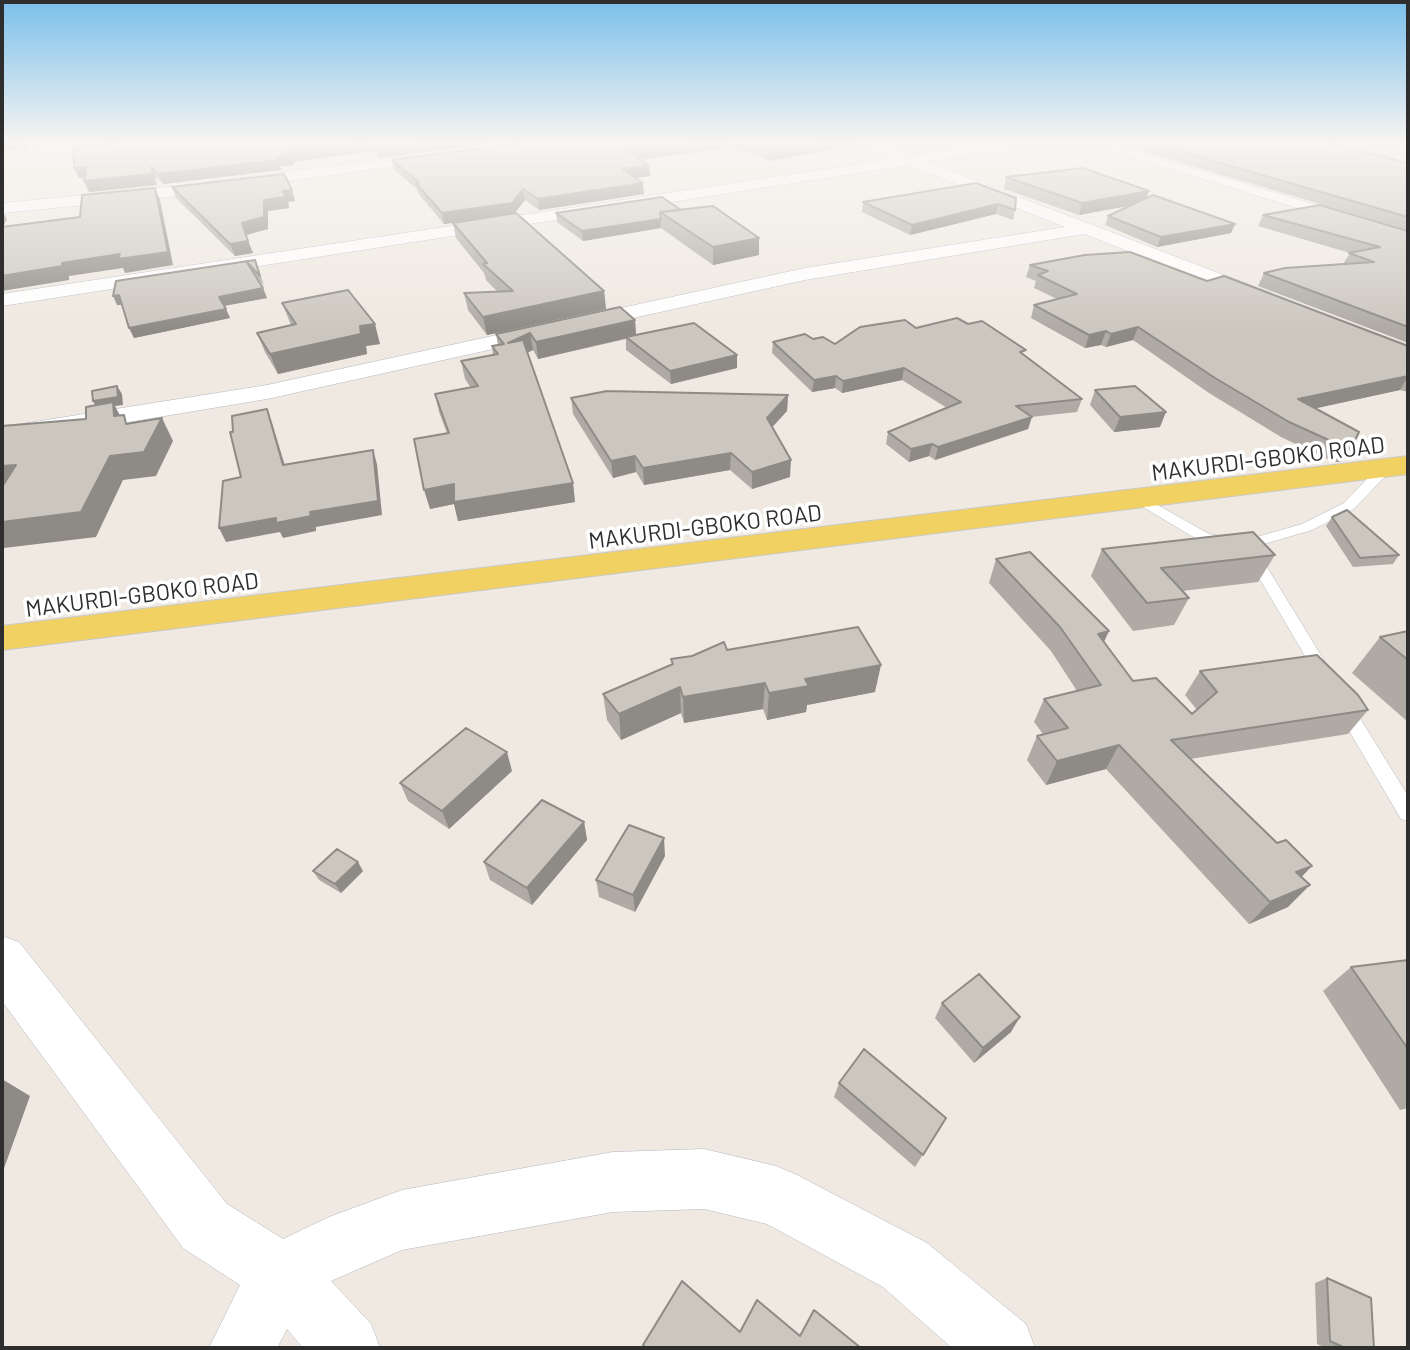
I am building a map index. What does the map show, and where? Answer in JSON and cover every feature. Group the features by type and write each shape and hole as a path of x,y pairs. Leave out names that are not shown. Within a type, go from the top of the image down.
{"main road":[{"name":"MAKURDI-GBOKO ROAD","path":"2,612 1408,440"},
{"path":"2,638 1397,466"}],"street":[{"path":"2,208 31,205"},
{"path":"2,300 628,205"},
{"path":"1027,205 1280,303"},
{"path":"1301,205 1408,237"},
{"path":"2,435 267,392 805,274 1089,228"},
{"path":"2,959 205,1226 281,1274 347,1348"},
{"path":"242,1348 281,1274 329,1248 402,1220 613,1182 704,1179 776,1196 905,1265 1002,1348"}],"lane":[{"path":"1135,498 1205,538 1247,545 1307,527 1349,506 1397,466"},
{"path":"1247,545 1408,813"}],"building":[{"path":"81,205 158,205 168,252 118,259 120,254 2,276 2,227 80,217"},
{"path":"190,205 264,205 264,217 242,223 248,241 230,244"},
{"path":"435,205 498,205 442,213"},
{"path":"609,205 674,205 681,210 660,212 661,219 582,231 556,213"},
{"path":"869,205 994,205 912,225"},
{"path":"1001,205 1015,205 1015,210"},
{"path":"1132,205 1181,205 1235,224 1161,237 1108,216"},
{"path":"1320,205 1408,231 1408,327 1264,273 1285,268 1374,262 1349,253 1380,247 1263,215"},
{"path":"1366,205 1408,205 1408,217"},
{"path":"713,206 759,238 713,247 660,212"},
{"path":"516,213 604,291 483,317 464,293 513,291 483,264 487,263 453,223"},
{"path":"1130,252 1207,281 1224,276 1408,346 1408,376 1298,399 1359,432 1352,446 1344,447 1289,422 1215,378 1138,327 1111,334 1106,331 1089,335 1034,305 1077,294 1038,275 1048,271 1030,265 1085,255"},
{"path":"255,260 260,276 246,261"},
{"path":"246,261 263,288 219,297 226,309 129,328 119,295 113,296 116,281"},
{"path":"348,290 375,324 360,326 361,334 270,354 257,333 296,324 282,303"},
{"path":"620,307 635,320 536,342 530,333 508,343 523,340 573,483 454,502 454,484 424,490 414,439 449,433 435,394 478,386 461,361 498,354 492,346 504,344 496,334"},
{"path":"957,318 968,324 982,321 1026,350 1020,352 1082,399 1016,406 1032,417 938,447 932,444 911,449 888,432 961,402 904,368 843,381 836,376 814,380 773,342 805,334 813,339 823,337 835,344 860,327 905,320 916,328"},
{"path":"694,323 737,355 670,371 626,337"},
{"path":"117,386 118,397 93,401 92,391"},
{"path":"1135,386 1166,412 1120,417 1095,390"},
{"path":"607,391 788,395 767,418 791,460 752,472 731,453 643,468 635,456 611,461 571,398"},
{"path":"113,402 114,416 124,415 126,424 162,418 144,452 110,456 81,512 2,522 2,487 16,465 2,466 2,426 86,419 86,407"},
{"path":"267,409 283,465 373,450 378,501 310,512 311,516 276,523 276,518 219,528 223,481 241,477 230,432 233,432 232,416"},
{"path":"1347,510 1399,555 1360,558 1332,517"},
{"path":"1253,532 1275,555 1161,568 1189,598 1147,603 1102,549"},
{"path":"1030,552 1109,631 1098,634 1133,681 1156,678 1192,714 1217,692 1200,671 1317,655 1358,695 1368,710 1171,740 1277,843 1286,840 1312,866 1296,872 1310,885 1270,902 1119,745 1057,761 1037,736 1068,728 1044,699 1101,685 1060,627 996,559"},
{"path":"858,627 881,665 805,679 809,686 769,693 765,683 683,697 680,687 619,714 603,694 673,664 671,659 692,656 724,642 727,650"},
{"path":"1408,631 1408,660 1380,637"},
{"path":"466,728 507,752 442,811 400,783"},
{"path":"542,800 584,822 527,888 484,862"},
{"path":"629,825 664,838 633,895 596,880"},
{"path":"337,849 358,862 335,884 313,871"},
{"path":"1408,960 1408,1049 1351,967"},
{"path":"979,974 1020,1017 983,1048 942,1003"},
{"path":"864,1049 946,1118 923,1155 839,1083"},
{"path":"1327,1278 1371,1298 1374,1348 1345,1348 1330,1341"},
{"path":"682,1281 740,1332 757,1300 800,1336 814,1310 861,1348 646,1348 643,1345"}]}
